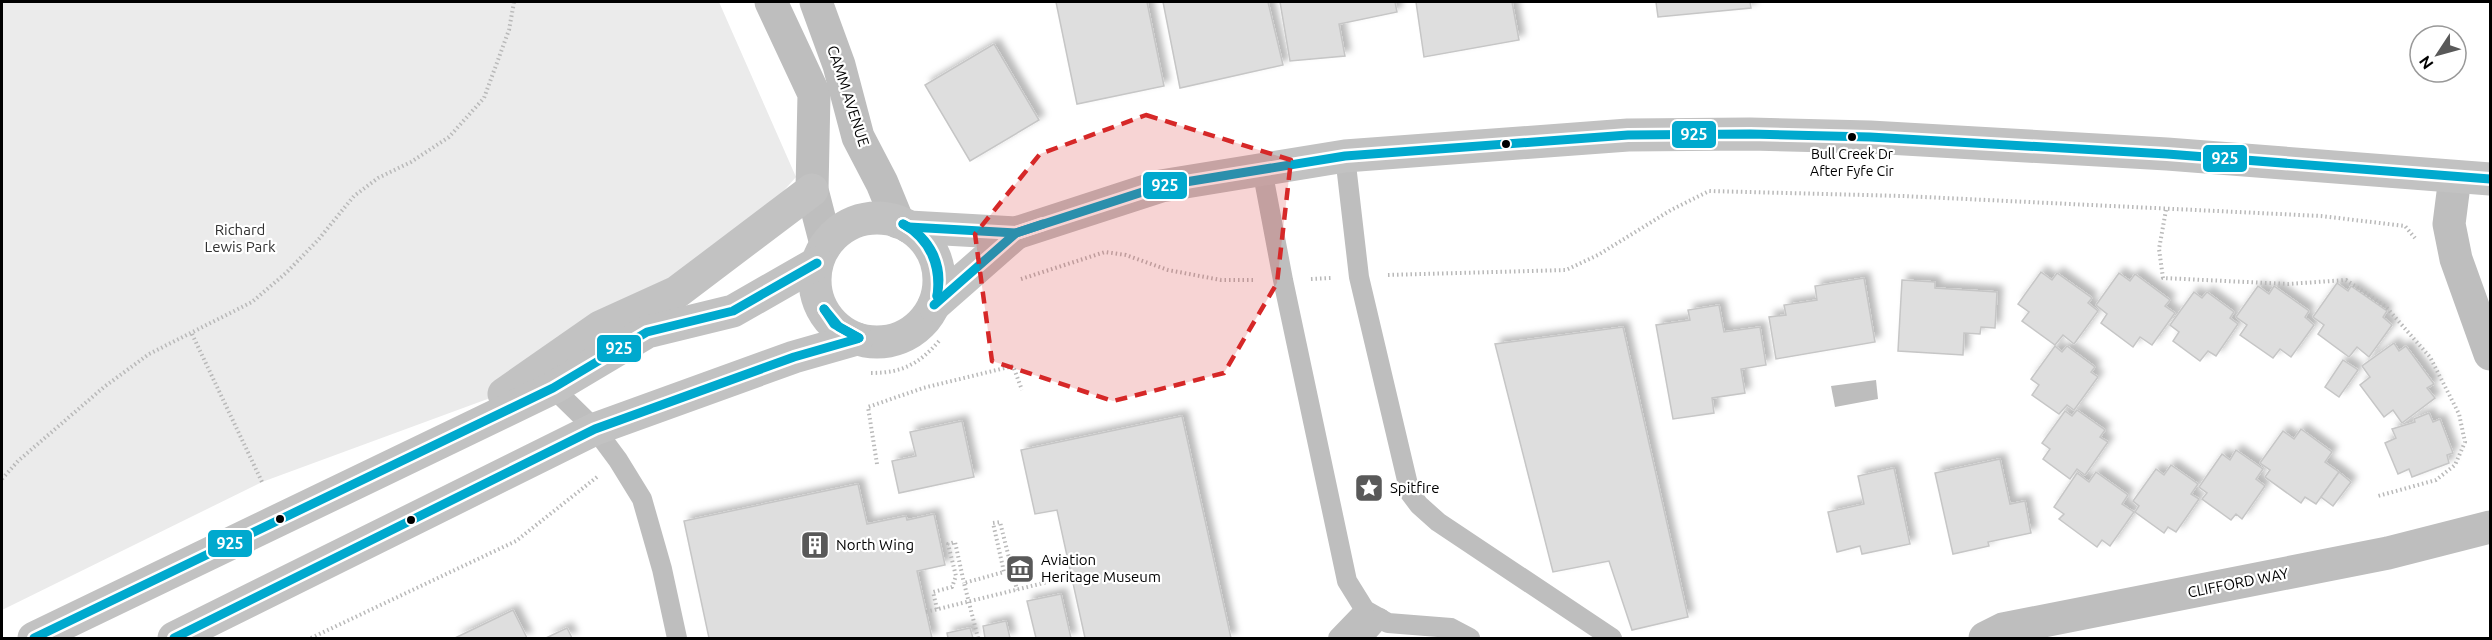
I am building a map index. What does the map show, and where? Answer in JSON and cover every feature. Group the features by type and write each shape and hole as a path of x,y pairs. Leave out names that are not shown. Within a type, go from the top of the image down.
{"main road":[{"path":"34,639 553,388 647,332 733,311 822,254 841,230 858,221 879,218 904,224 1016,233 1161,186 1262,169 1345,156 1628,135 1750,134 1870,137 2167,154 2490,179"},
{"path":"414,456 600,327 677,292 812,190"},
{"path":"904,224 923,238 933,252 938,270 939,287 934,305"},
{"path":"822,254 815,282 819,300 827,317 841,330 857,339 875,342 894,340 911,333 934,305 1016,233"},
{"path":"174,639 595,429 794,357 857,339"}],"street":[{"path":"771,2 814,94 812,190 822,254"},
{"name":"CAMM AVENUE","path":"816,2 838,65 858,137 904,224"},
{"path":"2455,177 2449,224 2456,259 2490,354"},
{"name":"CLIFFORD WAY","path":"1985,639 2003,629 2388,553 2490,527"}],"lane":[{"path":"1345,156 1359,277 1410,493 1419,505 1438,522 1612,639"},
{"path":"1262,169 1283,280 1347,581 1372,614 1388,623 1451,628 1470,639"},
{"path":"553,388 595,429 618,460 642,499 662,569 677,639"},
{"path":"1338,639 1372,614"},
{"path":"1362,639 1372,614"}],"path":[{"path":"2,479 18,461 104,387 149,354 252,302 286,273 354,196 378,178 411,162 449,137 484,98 509,30 514,2"},
{"path":"1378,276 1566,270 1598,255 1671,210 1708,191 1903,196 2321,216 2405,226 2419,243"},
{"path":"2166,210 2159,249 2163,278 2288,284 2346,280 2386,307 2430,357 2459,414 2464,442 2455,465 2436,480 2378,496"},
{"path":"1016,233 1011,283 1064,263 1105,252 1126,255 1168,270 1221,280 1256,280"},
{"path":"1310,279 1333,278"},
{"path":"192,333 262,482"},
{"path":"862,373 890,373 916,363 943,337"},
{"path":"877,464 868,408 923,388 1013,366 1022,390"},
{"path":"311,639 516,541 618,460"},
{"path":"964,583 1004,572 993,524 1000,522 1017,590"},
{"path":"937,609 933,592 952,587 956,576 948,544 955,542 978,639"},
{"path":"926,612 1072,576"}],"highlighted area":[{"path":"1146,115 1291,160 1277,283 1224,373 1113,401 992,361 975,234 1040,154"}],"green space":[{"name":"Richard Lewis Park","path":"2,2 719,2 796,177 653,338 262,482 2,610"}],"shaded area":[{"path":"1876,380 1878,399 1835,407 1831,386"}],"building":[{"path":"1056,2 1147,2 1164,86 1077,104"},
{"path":"1163,2 1268,2 1283,65 1180,88"},
{"path":"1280,2 1395,2 1397,12 1339,24 1345,56 1290,61"},
{"path":"1416,2 1512,2 1519,40 1424,57"},
{"path":"1656,2 1750,2 1751,8 1658,17"},
{"path":"994,44 1039,120 970,161 925,85"},
{"path":"2041,272 2052,280 2057,273 2092,298 2088,303 2098,311 2074,344 2063,335 2055,345 2022,321 2029,312 2018,304"},
{"path":"2119,273 2130,281 2135,274 2170,300 2165,306 2175,313 2152,345 2140,337 2133,347 2101,323 2107,314 2096,305"},
{"path":"1864,278 1875,342 1776,359 1769,317 1786,315 1784,305 1817,300 1815,286"},
{"path":"1902,280 1935,282 1935,288 1997,292 1995,328 1981,327 1980,334 1964,333 1963,355 1898,351"},
{"path":"2337,283 2348,291 2351,286 2387,311 2383,317 2392,325 2369,357 2357,347 2349,357 2318,334 2324,325 2313,317"},
{"path":"2258,286 2269,294 2274,286 2309,311 2305,317 2314,325 2291,357 2280,349 2273,358 2240,335 2247,325 2236,317"},
{"path":"2194,292 2202,298 2207,292 2234,312 2230,318 2238,324 2216,356 2208,351 2200,361 2173,341 2179,332 2170,325"},
{"path":"1719,305 1724,332 1760,327 1766,365 1741,369 1745,393 1712,398 1714,413 1673,419 1656,325 1690,320 1688,310"},
{"path":"1623,327 1688,617 1632,630 1609,561 1553,572 1495,344"},
{"path":"2394,343 2399,351 2406,346 2434,384 2427,388 2435,398 2402,423 2393,410 2384,417 2360,385 2370,377 2362,366"},
{"path":"2055,346 2062,352 2067,346 2095,367 2091,372 2098,377 2074,410 2067,405 2059,414 2032,395 2039,385 2031,379"},
{"path":"2343,360 2358,370 2339,397 2325,387"},
{"path":"2077,410 2105,430 2100,437 2108,442 2085,475 2077,469 2070,479 2043,459 2050,449 2042,443 2065,411 2072,416"},
{"path":"2429,413 2433,422 2440,419 2453,453 2447,455 2449,463 2412,477 2409,469 2398,474 2385,443 2396,438 2392,429 2415,422 2414,419"},
{"path":"1182,416 1231,638 1085,638 1057,510 1035,514 1021,450"},
{"path":"962,421 974,477 899,493 892,461 916,456 910,432"},
{"path":"2301,429 2332,452 2325,462 2339,472 2316,504 2305,497 2301,503 2265,477 2270,470 2260,463 2283,431 2294,439"},
{"path":"2236,450 2263,469 2256,479 2265,486 2242,519 2236,514 2231,520 2202,499 2207,493 2199,487 2222,454 2230,460"},
{"path":"2000,459 2010,504 2025,501 2031,533 1988,542 1989,546 1953,554 1935,473"},
{"path":"2171,465 2198,484 2191,494 2199,499 2176,532 2168,527 2164,533 2135,512 2139,506 2133,501 2156,469 2164,475"},
{"path":"1894,468 1910,544 1862,554 1860,546 1837,552 1828,512 1864,504 1858,476"},
{"path":"2096,472 2128,495 2122,504 2134,512 2110,546 2102,540 2097,547 2059,519 2064,514 2054,507 2077,473 2089,482"},
{"path":"2339,472 2351,482 2333,506 2321,497"},
{"name":"North Wing","path":"858,484 867,524 906,516 907,520 934,514 945,565 917,571 932,638 709,638 684,521"},
{"path":"1061,594 1071,638 1036,638 1027,601"},
{"path":"513,610 527,638 455,638"},
{"path":"1006,621 1010,638 985,638 983,626"},
{"path":"567,628 572,638 546,638"},
{"path":"970,628 973,638 948,638 947,633"}],"transit line":[{"name":"925","path":"934,305 1016,233 1161,186 1345,156 1628,135 1750,134 1870,137 2167,154 2490,179"},
{"name":"925","path":"903,224 921,237 933,254 939,274 937,296"},
{"name":"925","path":"903,224 920,237 932,254 937,274 937,296"},
{"name":"925","path":"909,227 1016,233 1043,224"},
{"name":"925","path":"34,638 553,388 647,332 733,311 817,263"},
{"name":"925","path":"824,309 839,327 859,338"},
{"name":"925","path":"824,309 834,324 859,338"},
{"name":"925","path":"174,638 595,429 794,357 857,339"}],"place":[{"name":"Bull Creek Dr After Fyfe Cir","path":"1852,137"},
{"name":"Spitfire","path":"1369,488"},
{"name":"North Wing","path":"815,545"},
{"name":"Aviation Heritage Museum","path":"1020,569"}]}
